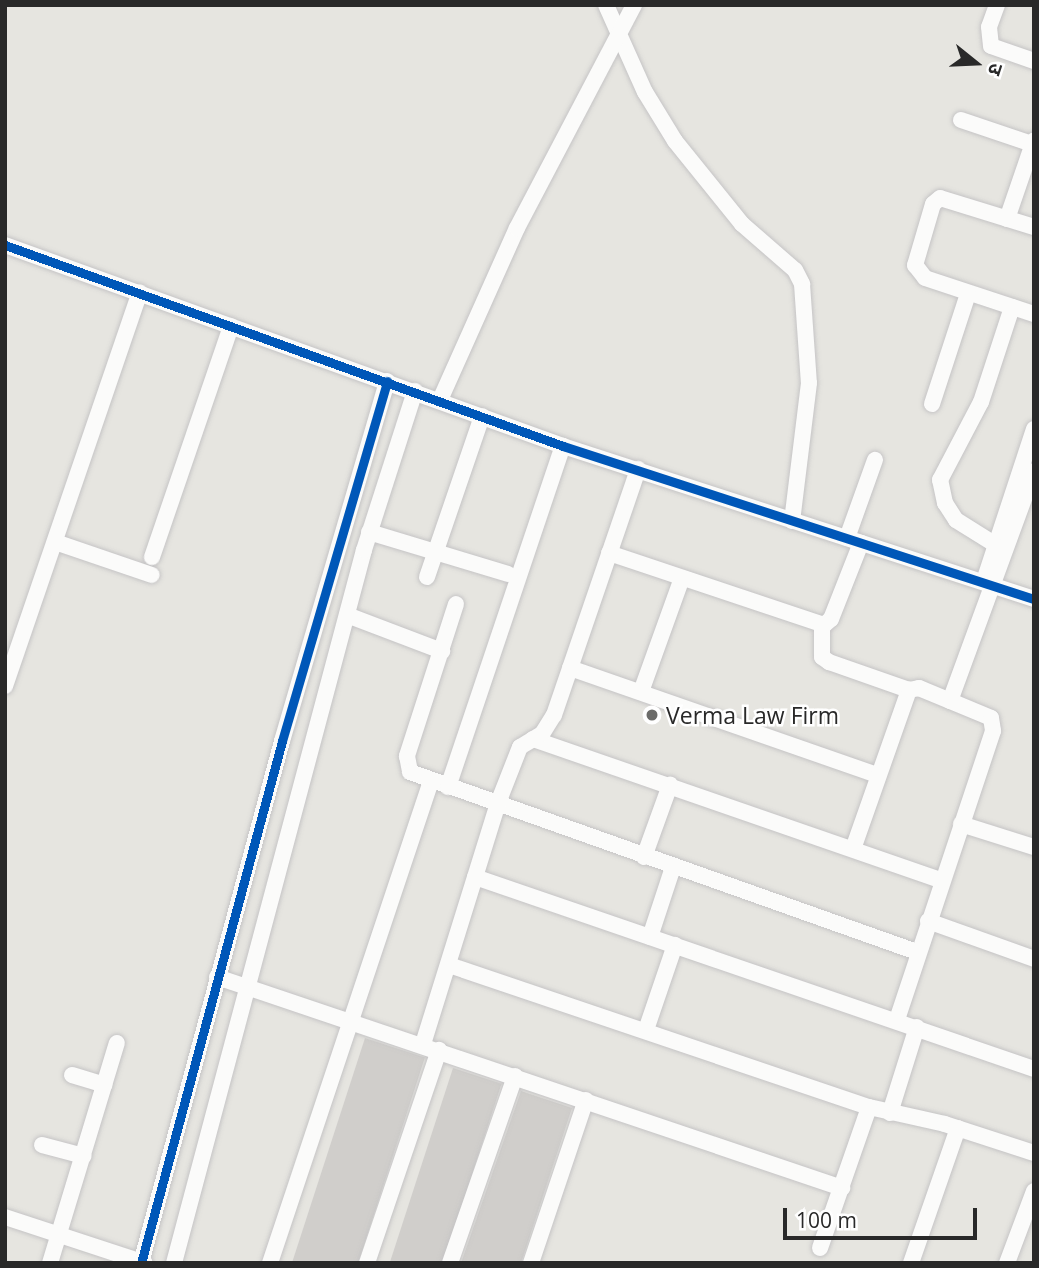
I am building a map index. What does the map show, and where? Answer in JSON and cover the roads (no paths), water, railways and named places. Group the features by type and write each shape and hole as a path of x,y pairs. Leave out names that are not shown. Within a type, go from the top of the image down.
{"street":[{"path":"606,5 656,111 687,157 741,224 795,270 802,284 809,383 792,521"},
{"path":"440,400 517,228 634,5"},
{"path":"997,5 989,27 991,46 1034,61"},
{"path":"961,120 1033,142 1007,219"},
{"path":"1034,227 947,199 933,204 915,271 968,293 1034,314"},
{"path":"5,245 563,446 1034,599"},
{"path":"5,687 9,663 55,542 140,292"},
{"path":"932,404 968,293"},
{"path":"996,545 956,520 945,503 940,480 981,402 1012,307"},
{"path":"152,557 231,326"},
{"path":"5,1217 142,1262 217,976 387,381"},
{"path":"174,1263 369,531 415,391"},
{"path":"426,577 482,416"},
{"path":"989,583 996,545 1021,509 1034,429"},
{"path":"448,787 563,446"},
{"path":"822,625 831,619 875,460"},
{"path":"423,1044 498,803 520,747 550,724 638,469"},
{"path":"950,701 989,583 1021,509 1034,471"},
{"path":"369,531 508,574"},
{"path":"55,542 152,575"},
{"path":"609,554 822,625"},
{"path":"642,690 682,578"},
{"path":"456,604 407,756 410,772 917,952"},
{"path":"347,615 442,650"},
{"path":"822,625 822,657 829,663 909,690 919,688 985,713 994,723 897,1020"},
{"path":"570,668 642,690 878,775"},
{"path":"853,849 909,690"},
{"path":"533,739 941,880"},
{"path":"270,1263 431,781"},
{"path":"645,857 670,785"},
{"path":"961,824 1034,847"},
{"path":"650,937 673,867"},
{"path":"475,877 1034,1069"},
{"path":"928,921 1034,959"},
{"path":"646,1030 675,945"},
{"path":"449,965 869,1107 958,1128 1034,1153"},
{"path":"217,976 842,1188"},
{"path":"890,1112 917,1027"},
{"path":"50,1263 117,1043"},
{"path":"367,1263 439,1050"},
{"path":"72,1075 104,1084"},
{"path":"450,1263 515,1076"},
{"path":"531,1263 586,1100"},
{"path":"820,1248 869,1107"},
{"path":"911,1263 958,1128"},
{"path":"42,1145 83,1156"},
{"path":"1007,1263 1034,1191"}],"place":[{"name":"Verma Law Firm","path":"652,715"}]}
